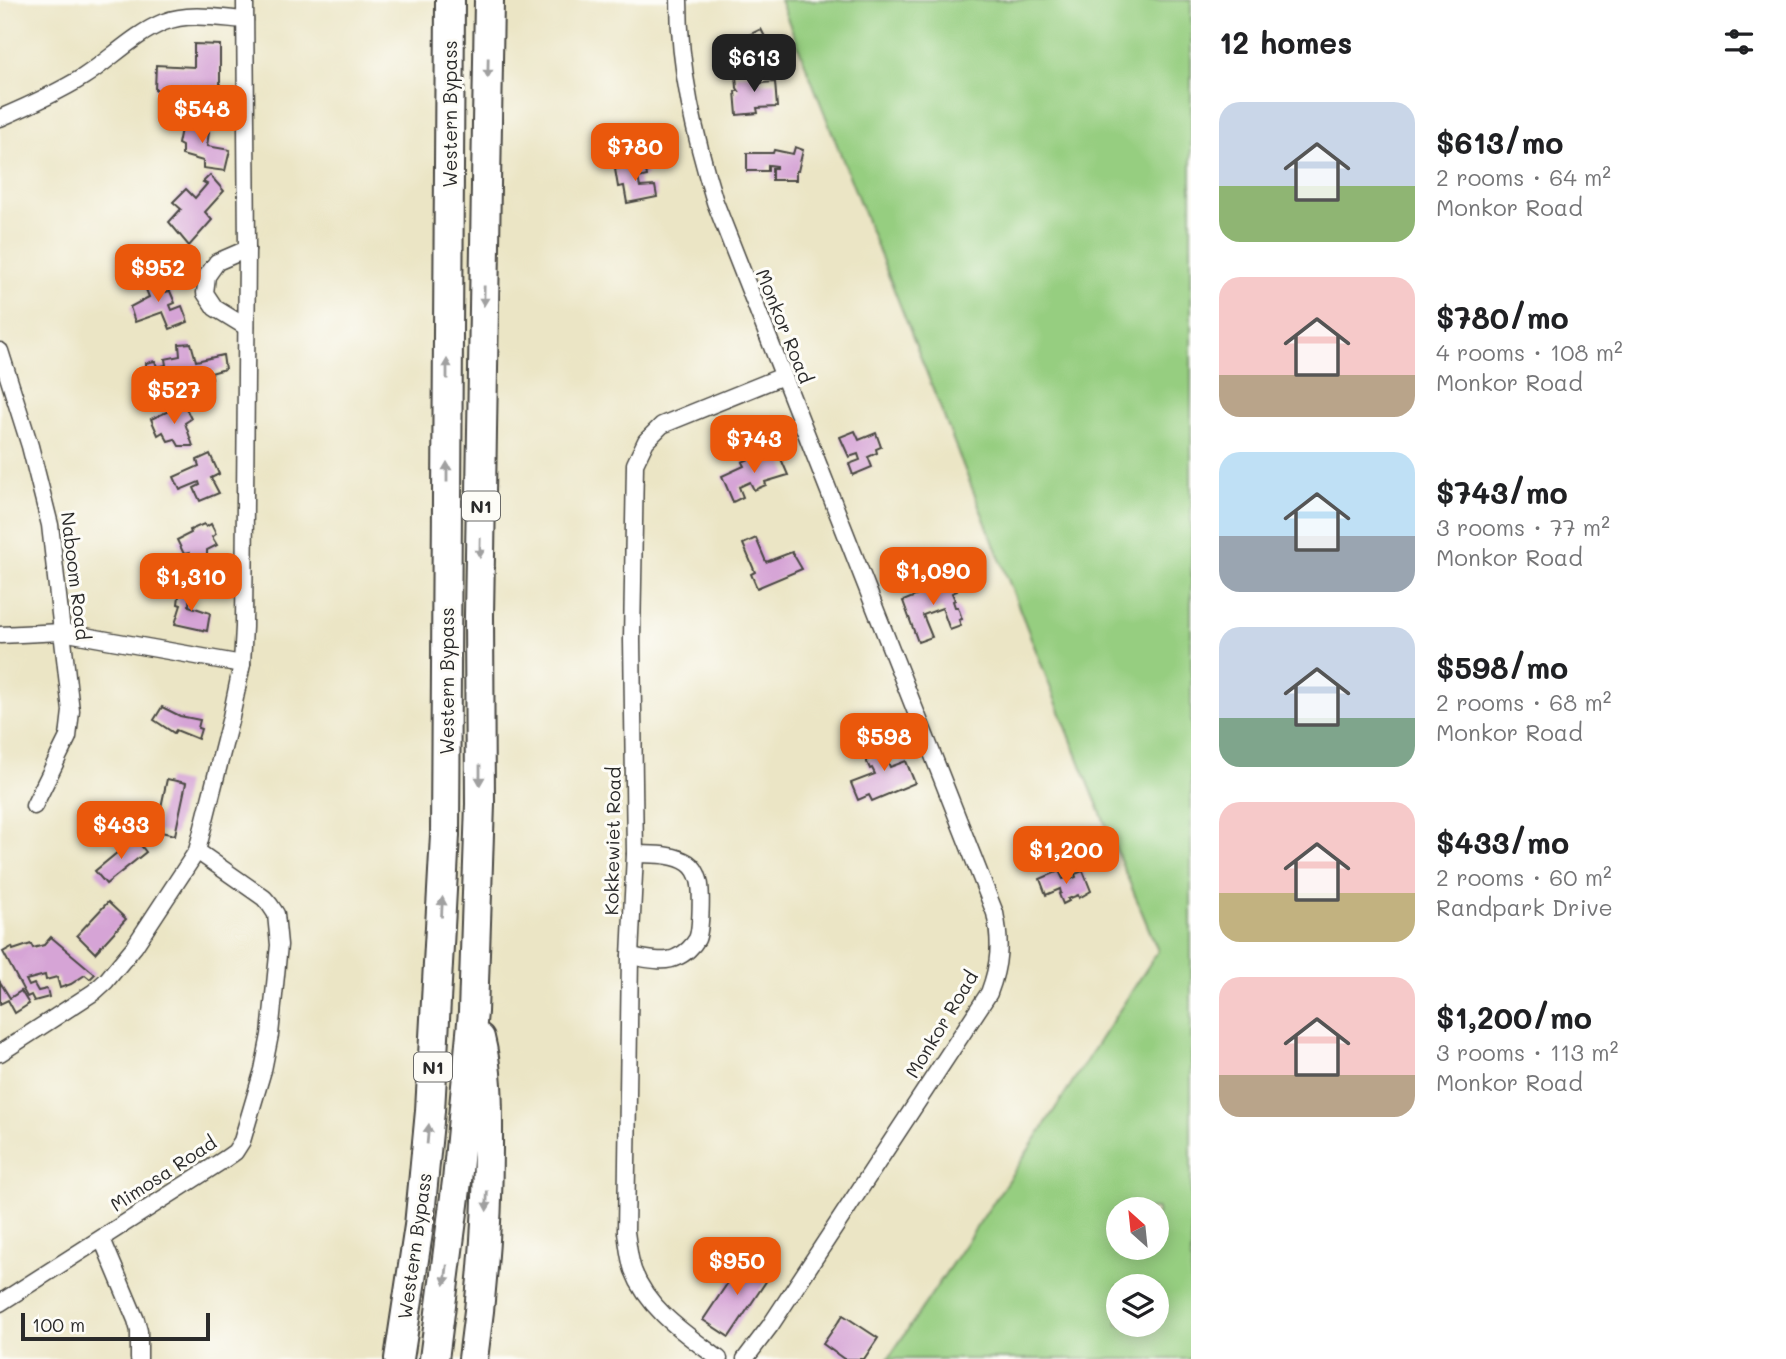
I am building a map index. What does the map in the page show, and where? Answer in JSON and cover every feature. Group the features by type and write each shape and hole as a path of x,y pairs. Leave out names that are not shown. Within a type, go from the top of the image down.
{"highway":[{"name":"Western Bypass","path":"399,1359 419,1226 430,1111 446,835 450,0"},
{"name":"Western Bypass","path":"434,1359 457,1181 474,1012 480,804 479,616 489,0"},
{"path":"473,1359 484,1258 488,1174 488,1078 474,1012"},
{"path":"380,1359 404,1320"}],"street":[{"path":"0,1053 106,981 134,947 197,851 229,728 242,664 244,627 247,249 245,0"},
{"name":"Monkor Road","path":"679,0 688,93 715,202 995,913 1000,943 996,974 989,993 770,1326 745,1359"},
{"path":"0,118 83,77 132,41 164,22 187,18 245,20"},
{"path":"246,327 215,308 205,293 206,276 217,261 247,249"},
{"name":"Naboom Road","path":"0,351 30,446 50,525 71,711 71,724 63,750 34,806"},
{"name":"Kokkewiet Road","path":"719,1359 669,1320 653,1303 640,1284 630,1260 626,1232 630,956 635,854 632,640 635,464 646,441 662,425 783,376"},
{"path":"0,635 62,632 242,664"},
{"name":"Mimosa Road","path":"0,1303 235,1152 242,1141 263,1070 270,1035 279,945 275,914 256,891 197,851"},
{"path":"630,956 663,961 675,959 693,945 698,936 701,884 696,872 688,863 678,858 635,854"},
{"path":"102,1239 136,1320 139,1331 139,1359"}],"green space":[{"path":"780,0 1191,0 1191,1359 888,1359 1158,951 1081,765"}],"building":[{"path":"761,29 767,41 764,42 766,45 772,43 778,55 764,62 754,60 752,56 737,63 735,59 727,63 717,44 734,36 737,41"},
{"path":"194,44 220,45 220,103 196,104 196,90 155,90 156,65 194,67"},
{"path":"760,74 761,83 775,82 777,107 757,108 758,113 737,115 735,91 739,91 736,75"},
{"path":"191,113 207,117 204,131 209,132 207,146 230,150 225,171 203,168 203,161 182,155 182,146 178,144 181,129 187,129"},
{"path":"795,147 803,150 796,180 772,180 772,168 776,166 768,165 768,171 747,171 747,153 773,153 774,150 793,154"},
{"path":"645,164 647,176 638,178 640,187 655,186 657,197 627,203 624,186 618,187 615,169"},
{"path":"210,175 224,191 205,212 212,220 189,246 169,222 181,209 173,202 186,189 195,198 207,184 203,182"},
{"path":"156,274 165,292 170,291 175,303 170,305 172,310 182,306 188,322 170,329 163,312 135,322 130,307 149,297 141,277"},
{"path":"191,343 196,361 223,355 225,369 211,373 212,378 194,382 192,376 144,384 142,369 146,369 146,363 155,361 157,367 166,365 165,359 180,356 179,344"},
{"path":"184,404 191,419 185,423 193,446 179,446 175,439 168,441 163,432 158,435 151,419"},
{"path":"855,431 859,440 876,433 881,447 876,449 877,453 868,457 872,467 853,475 849,464 860,460 858,454 849,457 840,437"},
{"path":"210,454 219,474 211,478 219,493 200,501 194,488 200,485 199,482 180,490 174,477 199,466 197,460"},
{"path":"779,454 788,475 765,482 766,485 754,490 750,482 739,487 743,497 733,502 722,476 744,466 742,462 754,457 757,463"},
{"path":"204,524 206,527 211,524 216,534 212,537 217,545 207,550 207,568 188,569 189,553 184,554 177,540"},
{"path":"756,538 766,562 792,552 802,569 757,588 751,574 755,572 743,544"},
{"path":"951,575 957,591 952,593 955,600 953,601 962,619 959,620 961,626 950,630 942,608 923,615 932,637 918,642 903,601 928,591 926,584"},
{"path":"180,588 190,589 189,606 210,613 207,631 175,624 181,605 178,604"},
{"path":"162,707 180,716 200,720 198,739 176,730 174,733 154,720"},
{"path":"894,734 900,749 885,755 890,767 906,761 915,783 872,801 869,795 858,800 851,783 875,774 866,760 880,755 874,742"},
{"path":"167,779 186,783 175,835 156,831"},
{"path":"135,838 146,852 106,884 95,871"},
{"path":"1059,871 1063,879 1068,877 1069,880 1083,871 1091,891 1079,898 1078,895 1068,899 1069,901 1063,904 1060,889 1046,895 1040,879"},
{"path":"108,902 126,919 95,953 77,935"},
{"path":"51,937 95,974 90,979 85,975 60,988 57,977 46,980 45,975 26,980 29,986 34,984 38,991 47,989 49,997 34,1001 31,995 27,997 3,952 12,947 13,950 31,944 33,948 44,945"},
{"path":"0,982 10,998 21,991 29,1004 15,1013 8,1000 0,1004"},
{"path":"745,1257 771,1274 729,1337 703,1320"},
{"path":"843,1315 878,1338 864,1359 844,1359 823,1344"}]}
